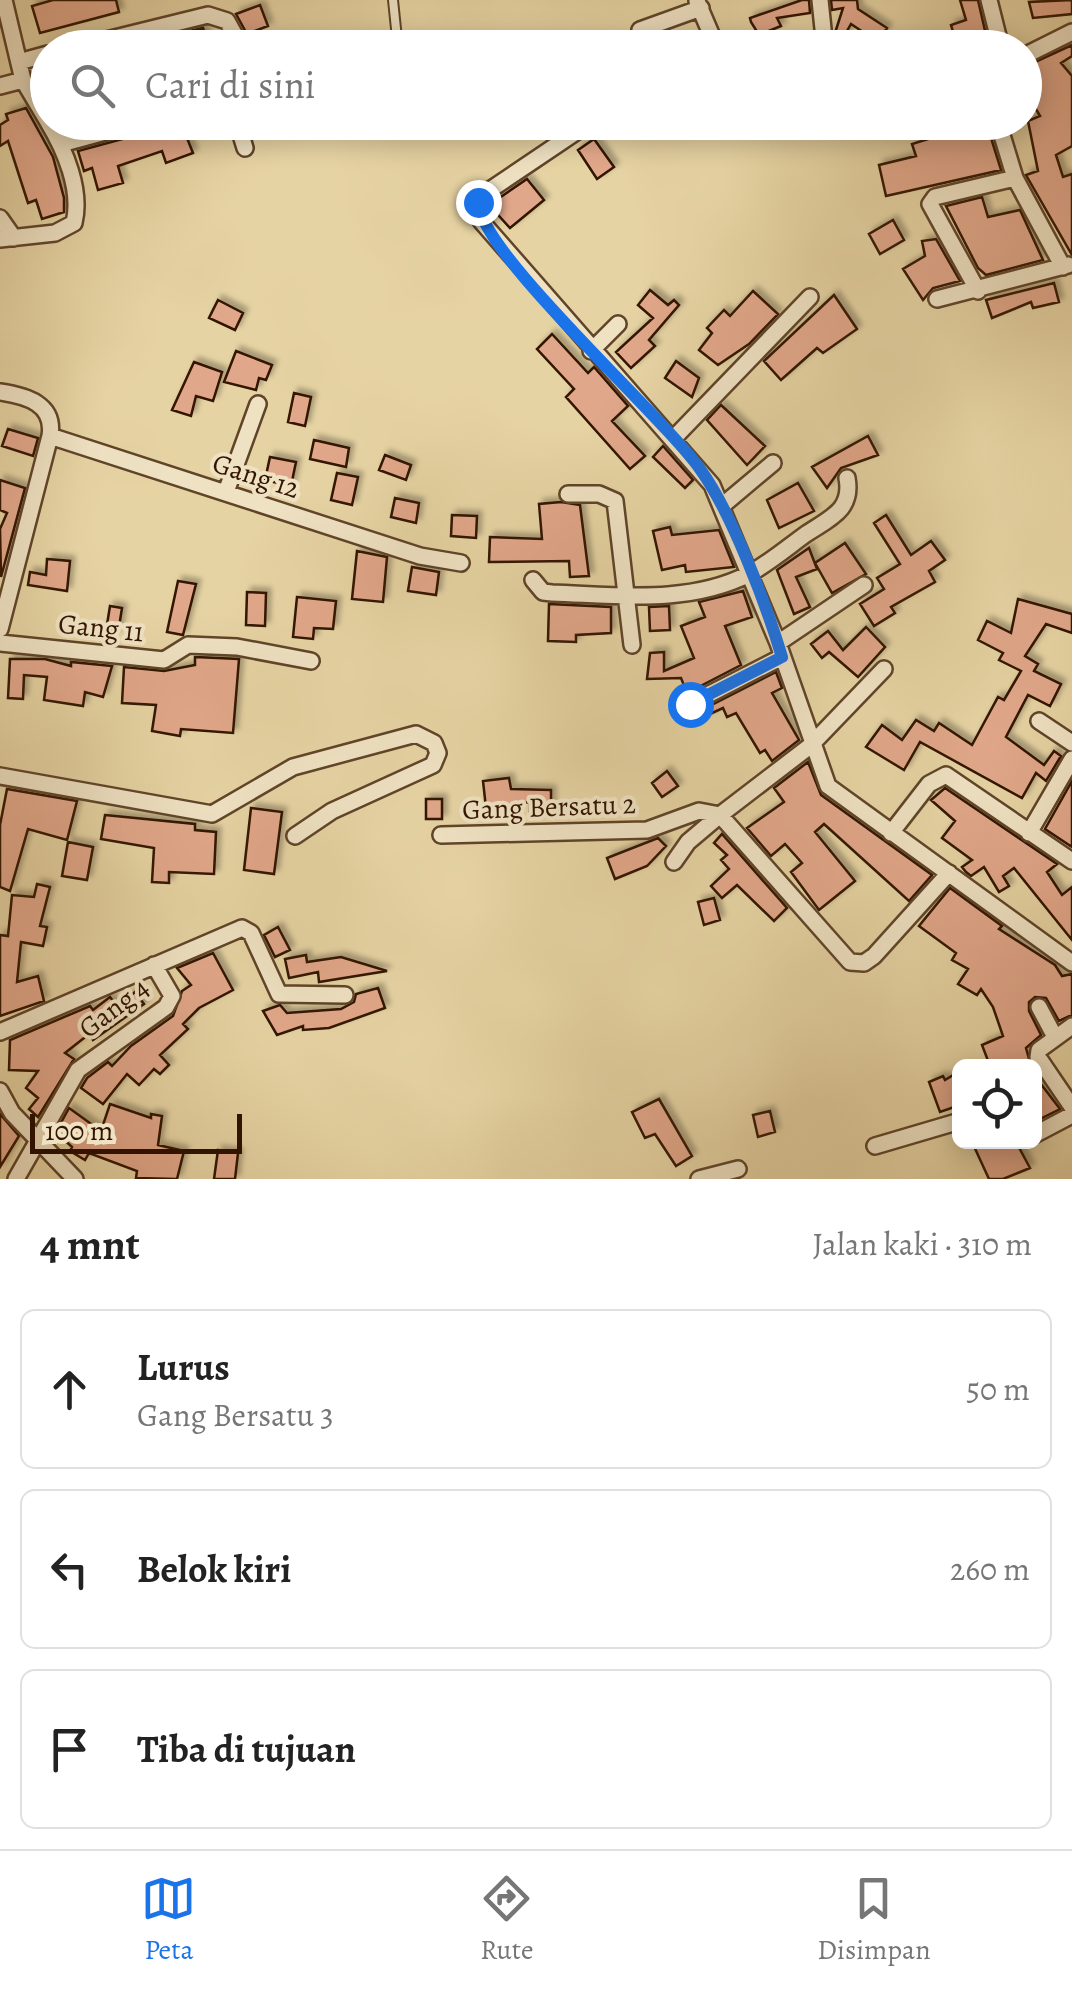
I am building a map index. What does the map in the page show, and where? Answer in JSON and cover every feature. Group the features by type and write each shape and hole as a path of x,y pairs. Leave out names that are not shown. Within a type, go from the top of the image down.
{"street":[{"path":"4,0 23,80 30,92"},
{"path":"820,0 822,30"},
{"path":"988,0 996,30"},
{"path":"640,30 699,4 710,30"},
{"path":"149,30 208,16 227,20 232,30"},
{"path":"1042,47 1072,32"},
{"path":"19,62 30,59"},
{"path":"0,86 23,80"},
{"path":"0,218 7,238 56,234 74,223 75,192 59,140"},
{"path":"61,144 76,140"},
{"path":"243,140 245,148"},
{"path":"564,140 484,194 478,202 478,214 488,231 590,351 697,464 723,504 828,786 1072,962"},
{"path":"937,299 978,292 1068,266 1015,178 1003,140"},
{"path":"978,292 930,204 935,198 1015,178"},
{"path":"673,439 810,297"},
{"path":"590,351 618,324"},
{"path":"0,392 26,398 46,410 51,420 0,629"},
{"path":"226,492 258,404"},
{"name":"Gang 12","path":"48,443 226,492 420,556 461,563"},
{"path":"723,504 773,463"},
{"path":"533,580 542,592 693,594 749,574 843,509 849,491 847,478"},
{"path":"568,494 600,494 615,502 632,645"},
{"path":"690,704 780,650 864,585"},
{"name":"Gang 11","path":"0,642 164,660 188,645 237,647 311,661"},
{"path":"674,862 688,842 810,746 884,669"},
{"path":"1039,721 1072,744"},
{"path":"0,776 212,814 318,758 416,734 434,743 438,753 433,764 320,817 295,836"},
{"path":"1029,833 1072,759"},
{"path":"891,833 929,784 946,775 1072,861"},
{"name":"Gang Bersatu 2","path":"441,835 646,830 700,811 720,815"},
{"path":"720,815 850,962 864,963 874,956 949,873"},
{"path":"0,1032 242,928 251,933 279,994 345,996"},
{"name":"Gang 4","path":"36,1141 88,1058 166,1007 172,996 154,965"},
{"path":"1039,1006 1055,1037"},
{"path":"1072,1026 1039,1050 1042,1064 1072,1107"},
{"path":"0,1091 36,1141 75,1179"},
{"path":"1042,1131 1072,1116"},
{"path":"875,1146 952,1123"},
{"path":"16,1179 36,1141"},
{"path":"699,1179 738,1169"}],"lane":[{"path":"392,0 396,30"}],"building":[{"path":"53,0 116,0 119,12 39,30 32,6"},
{"path":"809,0 810,13 777,18 781,26 771,30 756,30 750,18"},
{"path":"831,0 857,0 858,9 887,28 860,30 851,24 848,30 836,30 843,8 832,10"},
{"path":"960,0 978,0 985,30 953,30 951,25 966,20"},
{"path":"1072,0 1072,14 1033,18 1029,2"},
{"path":"260,5 268,26 245,30 236,14"},
{"path":"1072,45 1072,56 1061,63 1072,76 1072,146 1056,155 1063,177 1072,174 1072,255 1026,175 1038,171 1032,140 1042,140 1042,59"},
{"path":"26,108 30,115 30,140 44,140 53,157 64,212 42,219 36,200 28,203 8,141 0,146 0,125 8,120 6,114"},
{"path":"119,140 188,140 193,153 166,163 162,151 118,166 123,183 98,190 92,168 84,171 78,151"},
{"path":"595,140 614,167 597,179 578,150"},
{"path":"925,140 992,140 1001,170 886,196 879,165 916,156 912,144"},
{"path":"527,179 544,200 510,228 489,205"},
{"path":"982,197 988,217 1020,210 1043,260 986,275 978,268 946,206"},
{"path":"893,220 904,240 880,254 869,234"},
{"path":"936,239 960,281 933,288 923,300 903,269 925,256 922,241"},
{"path":"1054,283 1059,302 1033,308 1031,302 992,318 986,300"},
{"path":"650,290 668,305 674,300 679,305 649,340 655,346 631,368 616,352 653,318 638,305"},
{"path":"753,291 778,314 749,344 718,365 699,350 712,333 707,328 724,310 730,316"},
{"path":"834,295 857,329 823,353 817,348 781,380 764,361"},
{"path":"218,300 243,313 235,330 209,318"},
{"path":"552,334 588,373 594,367 628,406 612,421 645,456 630,469 566,397 574,389 537,349"},
{"path":"236,351 272,365 266,380 259,378 256,390 224,382"},
{"path":"676,361 699,378 692,397 665,378"},
{"path":"194,362 222,372 213,401 196,396 191,416 172,410"},
{"path":"294,393 311,397 305,426 288,422"},
{"path":"721,405 765,446 747,465 707,420"},
{"path":"8,429 38,438 33,456 2,446"},
{"path":"868,436 878,455 841,468 827,488 812,467"},
{"path":"314,440 349,448 346,467 310,459"},
{"path":"663,446 693,480 685,488 653,457"},
{"path":"385,455 411,465 406,480 379,470"},
{"path":"270,457 296,462 291,486 265,480"},
{"path":"337,473 358,477 352,505 331,500"},
{"path":"0,480 25,488 1,577 0,529 7,513 0,510"},
{"path":"798,483 814,511 779,528 767,500"},
{"path":"395,498 419,503 416,523 391,517"},
{"path":"539,504 580,505 589,576 570,577 569,561 489,562 490,537 542,539"},
{"path":"452,515 477,516 476,538 451,536"},
{"path":"886,515 911,555 931,541 945,560 929,571 935,582 891,607 895,613 874,626 860,604 884,589 877,578 900,564 874,523"},
{"path":"670,527 672,535 719,530 734,567 686,572 685,565 662,570 653,531"},
{"path":"845,543 866,574 832,593 815,563"},
{"path":"809,548 817,569 796,577 810,607 794,614 777,570"},
{"path":"357,551 387,557 383,602 352,599"},
{"path":"47,559 70,561 67,591 28,585 30,572 46,575"},
{"path":"412,567 439,572 436,595 408,591"},
{"path":"178,581 196,584 183,635 167,632"},
{"path":"743,591 752,617 725,626 741,665 687,693 681,678 647,679 650,653 664,652 664,671 694,658 681,626 705,617 699,602"},
{"path":"247,592 266,593 265,626 246,625"},
{"path":"297,597 336,601 333,629 314,628 313,639 293,637"},
{"path":"1018,599 1072,614 1072,633 1046,624 1025,656 1038,664 1034,671 1061,684 1050,706 1028,695 1006,737 1044,765 1054,751 1061,756 1046,781 1036,773 1022,798 920,742 904,770 866,747 882,725 902,740 916,720 934,731 939,723 972,745 998,697 1004,700 1021,671 999,660 1003,653 978,640 987,621 1011,633"},
{"path":"549,604 611,607 611,633 576,635 576,642 548,641"},
{"path":"110,606 122,608 118,633 106,631"},
{"path":"669,606 670,630 650,631 649,607"},
{"path":"866,627 885,647 858,677 829,652 822,658 811,644 828,631 843,650"},
{"path":"195,657 239,659 233,733 181,729 180,736 152,731 156,705 122,703 124,667 164,671 195,665"},
{"path":"10,659 112,666 103,697 85,692 83,706 44,700 47,677 24,675 23,699 8,698"},
{"path":"776,672 782,688 772,693 799,740 772,761 765,750 760,753 736,713 727,717 723,708 699,719 696,713"},
{"path":"808,762 821,795 932,875 909,901 824,824 815,832 855,881 819,910 791,872 802,863 785,844 771,856 747,828 784,802 774,788"},
{"path":"667,771 678,786 662,797 652,783"},
{"path":"509,778 511,789 551,790 551,814 530,814 530,802 486,808 483,781"},
{"path":"1072,781 1072,847 1045,829"},
{"path":"945,788 1057,864 1047,872 1062,895 1072,887 1072,940 1014,868 1003,876 1009,886 999,892 984,867 971,876 966,872 962,867 972,860 942,838 955,821 931,800"},
{"path":"7,789 77,801 67,840 28,829 10,891 0,887 0,825"},
{"path":"426,799 442,799 442,819 426,819"},
{"path":"251,808 282,812 274,874 244,870"},
{"path":"105,815 195,824 195,830 216,832 214,874 169,872 169,883 152,882 154,848 101,839"},
{"path":"722,834 787,908 774,921 737,885 722,898 711,886 729,869 721,860 727,855 714,843"},
{"path":"658,838 666,846 647,866 615,879 607,858"},
{"path":"68,842 93,847 87,880 62,876"},
{"path":"37,884 50,887 40,926 47,927 43,946 21,942 17,982 38,976 44,1001 0,1016 0,935 8,936 12,895 34,897"},
{"path":"950,888 1002,926 999,929 1055,965 1062,976 1072,974 1072,1015 1059,1021 1046,998 1035,997 1029,1002 1029,1011 1041,1035 1026,1048 1029,1059 987,1059 982,1045 1003,1036 993,1007 981,989 977,995 958,984 968,969 952,960 956,953 919,926"},
{"path":"714,898 720,920 704,925 698,902"},
{"path":"278,927 290,950 275,957 264,935"},
{"path":"213,953 233,990 199,1008 183,1024 188,1029 160,1055 169,1065 160,1074 154,1069 139,1085 127,1074 103,1104 81,1088 87,1078 108,1062 112,1066 131,1046 173,1016 182,991 191,985 177,968"},
{"path":"306,955 307,962 341,957 387,971 319,982 318,972 289,978 285,959"},
{"path":"378,988 385,1008 329,1028 303,1030 303,1026 277,1035 263,1011 280,1005 287,1013 341,1009 354,1002 356,994"},
{"path":"135,992 144,1004 93,1040 89,1034 65,1053 74,1059 38,1117 29,1109 38,1098 26,1088 38,1071 9,1070 10,1040 90,1006 93,1010 110,997 117,1006"},
{"path":"943,1076 945,1080 952,1076 952,1108 940,1112 929,1082"},
{"path":"1042,1085 1060,1109 1042,1118"},
{"path":"659,1099 692,1156 676,1166 655,1134 645,1138 632,1112"},
{"path":"110,1104 151,1118 151,1114 162,1116 158,1145 184,1151 177,1179 136,1178 137,1171 89,1153 85,1160 70,1151 72,1147 56,1132 69,1108 101,1131"},
{"path":"770,1111 775,1132 758,1137 753,1115"},
{"path":"0,1114 19,1136 0,1167"},
{"path":"975,1149 1020,1149 1030,1168 1003,1179 989,1179"},
{"path":"218,1150 238,1153 235,1179 214,1179"}],"route":[{"path":"478,202 478,214 488,231 590,351 697,464 723,504 782,657 690,704"}]}
